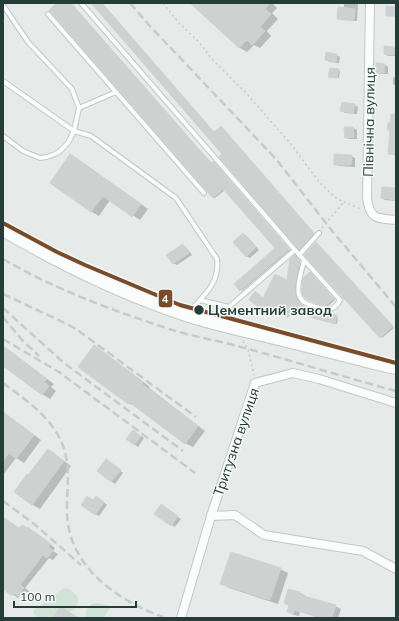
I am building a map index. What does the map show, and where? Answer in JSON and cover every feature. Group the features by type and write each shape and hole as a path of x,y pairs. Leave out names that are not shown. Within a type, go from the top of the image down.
{"main road":[{"path":"3,230 64,264 141,299 187,315 234,328 396,368"}],"street":[{"name":"Північна вулиця","path":"370,3 368,208 372,214"},
{"path":"372,214 378,218 396,220"},
{"name":"Тритузна вулиця","path":"181,618 211,516 255,383 293,373 320,379 396,403"},
{"path":"211,516 235,515 264,534 363,550 396,569"}],"lane":[{"path":"80,3 294,250 304,260 340,300 337,305 326,309 302,302 298,288 304,260"},
{"path":"3,5 28,42 72,89 79,108 74,131 68,142 60,152 47,157 40,158 23,151 3,136"},
{"path":"48,14 204,193"},
{"path":"3,81 74,131 90,136 176,198 217,259 217,273 212,286 187,315"},
{"path":"79,108 116,92"},
{"path":"299,255 319,233"},
{"path":"200,300 229,307 294,250"}],"path":[{"path":"163,3 180,24 200,43 210,58 247,94 290,143 319,182 337,199 372,214"},
{"path":"319,233 339,206 344,202"},
{"path":"234,328 248,349 255,383"}],"green space":[{"path":"64,588 70,589 77,596 78,602 74,610 69,612 61,607 53,618 39,617 33,613 34,610"},
{"path":"94,603 111,607 103,618 86,618 87,609"}],"building":[{"path":"57,3 71,3 211,163 213,161 289,249 240,291 234,284 275,248 223,189 213,198 49,10"},
{"path":"91,3 102,3 214,132 221,126 314,233 299,250 219,157 222,154"},
{"path":"190,3 270,3 265,9 271,14 260,27 265,31 252,45 247,40 239,48"},
{"path":"386,6 396,7 396,16 386,16"},
{"path":"338,7 355,9 354,20 337,19"},
{"path":"384,46 394,47 394,55 384,54"},
{"path":"326,52 337,54 336,62 325,60"},
{"path":"376,63 385,64 384,73 376,73"},
{"path":"330,68 339,69 337,78 328,77"},
{"path":"342,102 355,104 353,113 340,111"},
{"path":"391,114 396,114 396,155 388,154 390,130 387,130 388,123 390,123"},
{"path":"344,127 353,127 354,137 345,138"},
{"path":"70,154 141,204 132,217 103,196 91,212 50,183"},
{"path":"334,154 352,155 351,165 334,165"},
{"path":"382,187 396,188 396,200 381,198"},
{"path":"243,233 256,247 246,257 233,242"},
{"path":"316,242 393,326 380,338 304,255"},
{"path":"183,244 189,253 173,264 166,255"},
{"path":"295,255 299,259 295,287 297,300 308,308 337,315 335,324 292,312 285,316 262,310 249,300 255,291 263,298 275,274 287,280 290,259"},
{"path":"310,272 334,299 326,305 308,300 302,294 303,278"},
{"path":"94,345 143,382 142,384 198,426 185,444 129,402 128,404 78,367"},
{"path":"3,346 47,379 44,382 49,386 42,395 3,366"},
{"path":"3,412 34,435 16,459 9,453 3,461"},
{"path":"133,430 141,436 134,445 126,439"},
{"path":"48,449 64,461 32,505 14,492"},
{"path":"106,459 121,470 111,482 97,471"},
{"path":"87,496 93,500 96,496 104,502 95,515 81,505"},
{"path":"161,504 178,516 171,526 154,514"},
{"path":"3,517 19,528 22,525 27,528 28,527 51,544 48,547 53,551 47,558 43,555 20,584 24,588 18,596 14,593 12,596 3,589"},
{"path":"231,552 281,568 270,600 220,584"},
{"path":"288,589 300,592 300,595 336,605 332,618 324,618 294,610 293,614 287,612 289,605 284,603"},
{"path":"61,606 69,612 79,618 53,618"}],"railway":[{"path":"130,3 276,159 333,232 396,307"},
{"path":"3,259 24,271 67,291 156,325 260,352 396,391"},
{"path":"3,294 76,329 196,417"},
{"path":"3,308 64,363 183,451"},
{"path":"3,317 22,340 39,356"},
{"path":"3,339 59,372 195,473"},
{"path":"3,383 37,409 57,433 62,443 68,468 67,509 69,529 75,547 85,563 97,578 112,590 128,601 163,617"},
{"path":"3,501 33,523 81,565"}],"transit line":[{"name":"4","path":"3,223 85,265 180,305 396,363"}],"place":[{"name":"Цементний завод","path":"199,310"}]}
